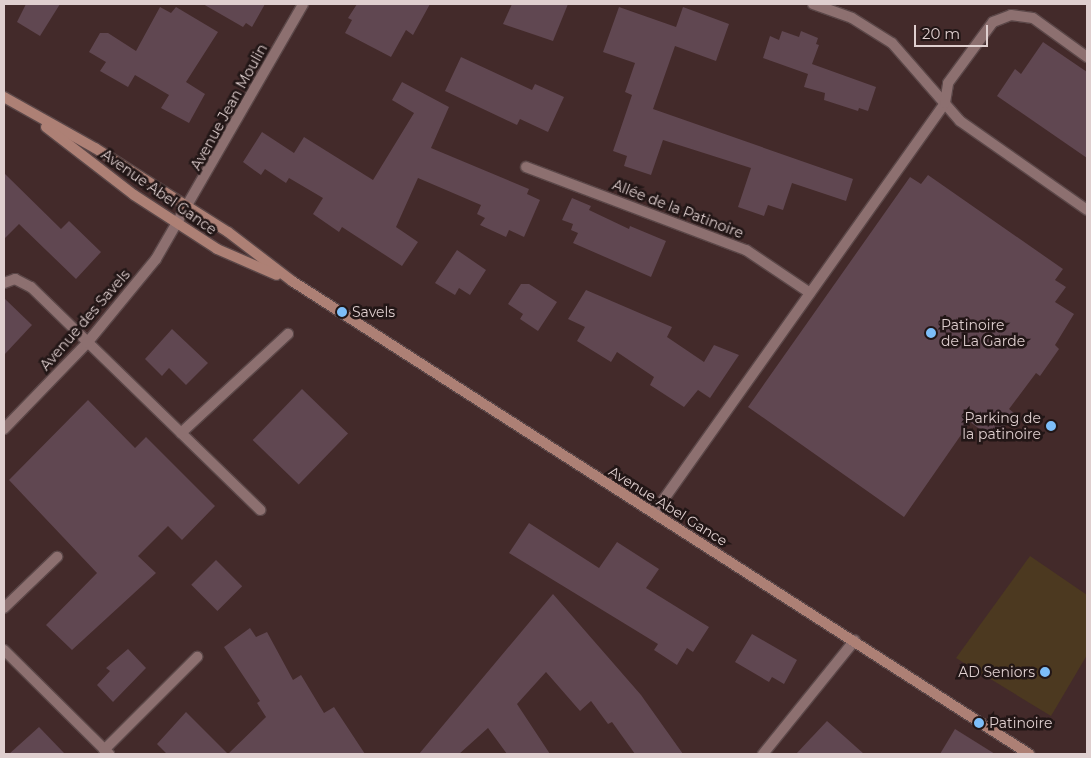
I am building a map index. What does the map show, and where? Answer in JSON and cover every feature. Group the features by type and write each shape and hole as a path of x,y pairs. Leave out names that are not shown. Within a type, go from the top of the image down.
{"main road":[{"name":"Avenue Abel Gance","path":"4,97 95,148 228,232 292,281 855,640 1028,754"},
{"name":"Avenue Abel Gance","path":"21,108 134,195 217,249 292,281"}],"street":[{"name":"Avenue Jean Moulin","path":"178,223 303,4"},
{"path":"813,4 852,18 892,43 960,121 1087,210"},
{"path":"654,513 946,103 948,82 993,22 1011,14 1033,18 1087,57"},
{"name":"Allée de la Patinoire","path":"526,167 746,250 810,294"},
{"name":"Avenue des Savels","path":"4,429 87,343 156,258 178,223"},
{"path":"4,283 15,279 31,288 260,510"},
{"path":"181,433 288,334"},
{"path":"4,608 57,557"},
{"path":"762,754 855,640"},
{"path":"4,650 106,752 197,657"}],"shaded area":[{"path":"1030,556 1087,595 1087,655 1051,716 956,658"}],"building":[{"path":"26,4 60,4 40,36 17,22"},
{"path":"203,4 265,4 252,27 246,23 243,27"},
{"path":"357,4 430,4 413,35 406,30 391,57 345,33 352,20 348,18"},
{"path":"512,4 568,4 553,41 503,24"},
{"path":"160,7 171,13 176,7 218,32 186,82 205,94 189,123 161,108 169,95 135,75 128,87 100,71 106,62 89,52 100,33 108,33 136,51"},
{"path":"619,7 676,27 683,7 729,24 716,61 675,46 653,109 853,179 846,201 792,183 783,210 768,205 764,216 738,207 751,168 663,140 651,175 624,166 627,156 613,151 632,95 625,92 635,63 603,52"},
{"path":"782,31 799,37 801,31 818,38 816,44 819,45 812,64 876,87 868,111 859,108 858,111 824,100 825,93 804,87 808,74 763,58 770,36 779,40"},
{"path":"1043,42 1087,72 1087,158 997,96 1015,69 1021,74"},
{"path":"461,57 532,90 535,84 564,97 548,132 520,119 517,125 445,91"},
{"path":"402,82 449,107 431,148 529,189 527,194 540,200 524,237 509,230 506,237 480,225 485,218 477,214 481,205 418,178 396,227 418,242 402,266 342,227 339,232 313,214 323,198 289,178 286,183 265,169 261,175 243,162 262,132 294,153 304,137 373,180 414,113 392,100"},
{"path":"4,173 61,229 69,221 101,252 76,279 19,224 4,239"},
{"name":"Patinoire de La Garde","path":"928,175 1063,269 1055,280 1066,287 1055,302 1074,314 1055,345 1059,349 1040,376 1036,373 1009,409 1014,413 995,440 970,422 904,517 748,407 910,177 921,184"},
{"path":"572,198 591,206 589,210 629,229 630,226 666,241 651,277 573,243 578,233 571,230 573,224 562,220"},
{"path":"457,250 486,270 470,295 459,288 455,295 435,283"},
{"path":"521,284 529,284 557,302 538,331 520,319 523,314 508,304"},
{"path":"586,290 672,327 667,337 704,362 714,345 739,355 710,398 698,390 684,407 650,385 654,377 617,352 611,362 577,341 585,327 568,319"},
{"path":"4,298 32,325 4,355"},
{"path":"172,329 208,363 186,385 169,368 162,376 145,359"},
{"path":"302,389 348,433 299,485 253,440"},
{"path":"88,400 135,448 146,437 215,506 182,540 168,526 138,556 156,573 72,650 46,625 97,573 9,480"},
{"path":"529,523 599,568 617,542 659,569 646,588 709,627 693,652 687,648 677,665 654,650 658,644 509,553"},
{"path":"216,560 242,586 217,611 191,585"},
{"path":"553,594 641,695 683,754 635,754 612,722 608,724 591,701 580,711 546,672 517,704 550,754 507,754 488,728 459,754 419,754"},
{"path":"250,628 256,637 267,632 293,680 301,675 324,713 334,707 365,754 228,754 266,717 257,703 260,701 224,647"},
{"path":"752,634 797,660 784,684 772,677 769,682 735,662"},
{"path":"128,649 146,668 113,702 97,685 110,671 106,668"},
{"path":"186,712 228,754 167,754 157,744"},
{"path":"827,721 864,754 796,754"},
{"path":"39,727 65,754 9,754"},
{"path":"955,729 995,754 940,754"}],"place":[{"name":"Savels","path":"342,312"},
{"name":"Patinoire de La Garde","path":"931,333"},
{"name":"Parking de la patinoire","path":"1051,426"},
{"name":"AD Seniors","path":"1045,672"},
{"name":"Patinoire","path":"979,723"}]}
